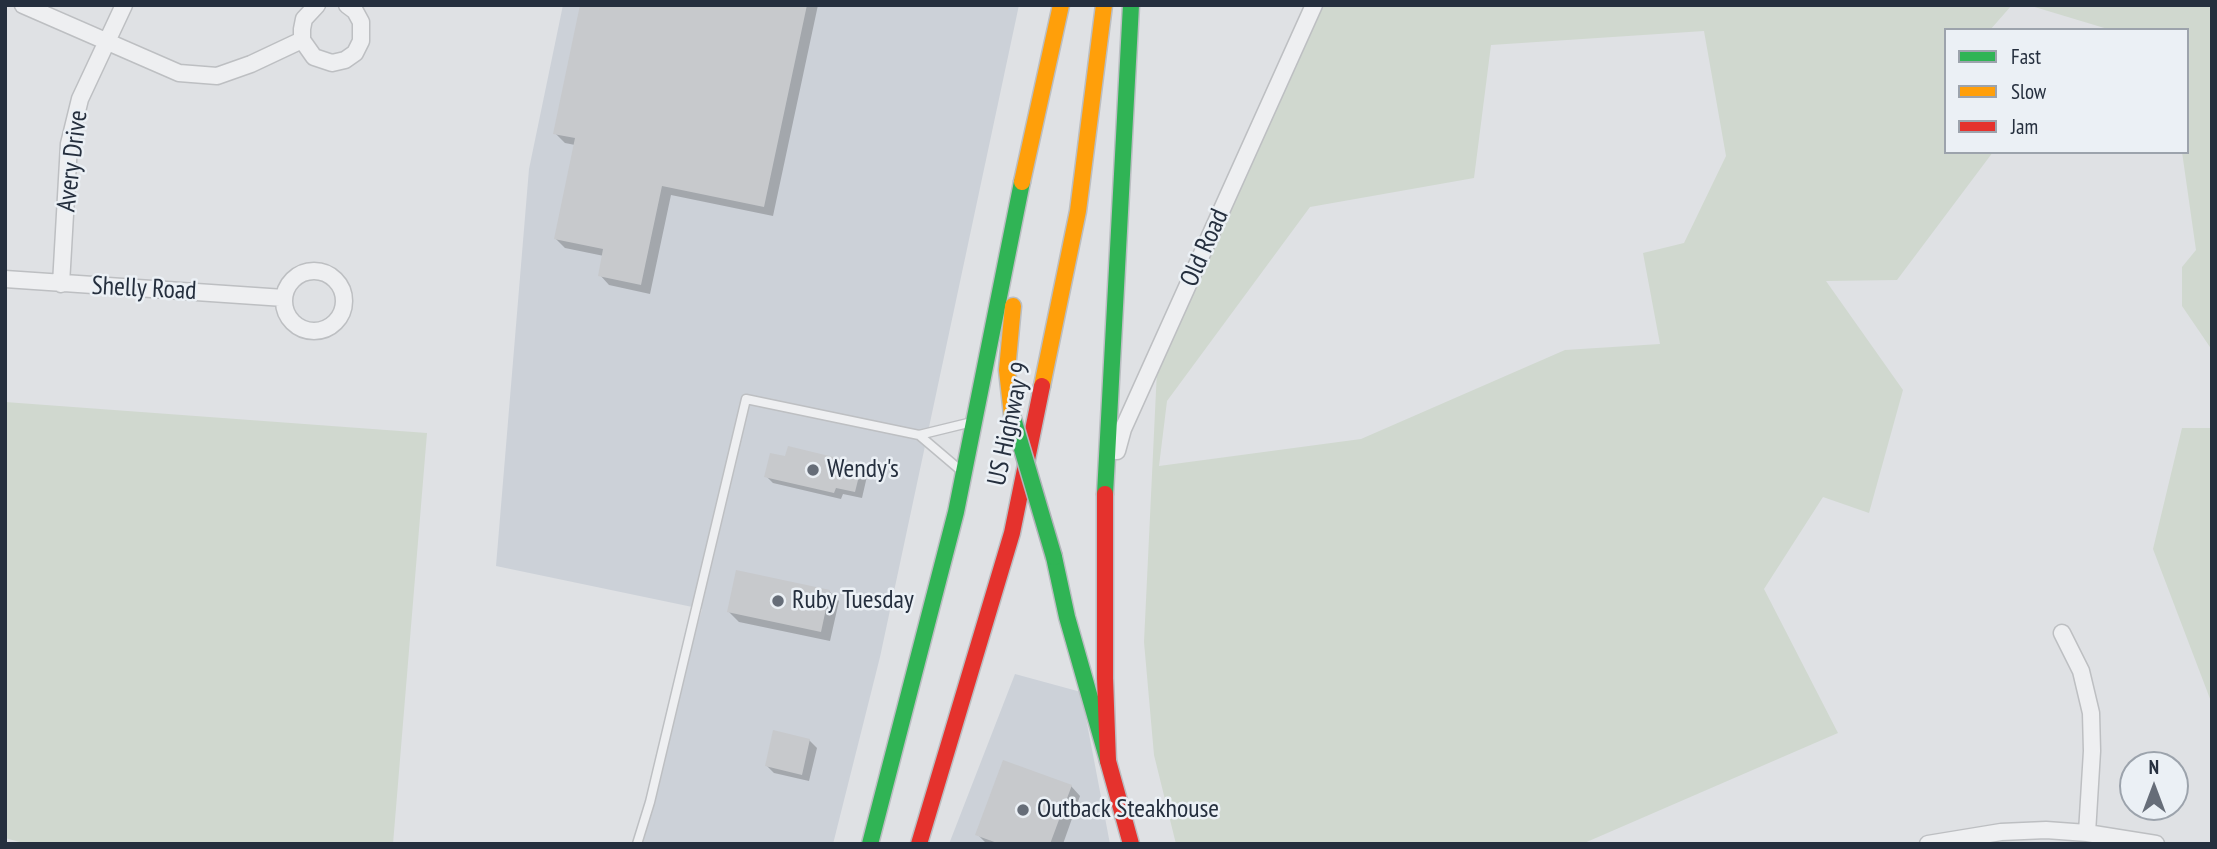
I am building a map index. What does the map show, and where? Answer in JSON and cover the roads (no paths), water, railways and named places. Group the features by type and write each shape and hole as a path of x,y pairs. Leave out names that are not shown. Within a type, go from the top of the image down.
{"main road":[{"name":"US Highway 9","path":"870,844 956,512 1021,184 1061,5"},
{"name":"US Highway 9","path":"919,844 1013,533 1079,211 1104,5"},
{"path":"1108,761 1105,494 1131,5"},
{"path":"1021,184 1007,370 1013,415 1131,844"}],"street":[{"path":"23,5 179,73 218,76 302,40"},
{"name":"Avery Drive","path":"61,284 69,144 80,99 124,5"},
{"path":"317,5 304,19 302,40 314,57 332,63 345,60 355,52 361,41 361,22 355,11 347,5"},
{"name":"Old Road","path":"1105,494 1123,429 1314,5"},
{"name":"Shelly Road","path":"5,279 284,298"},
{"path":"2062,633 2081,671 2091,713 2092,751 2087,832"},
{"path":"1928,844 2001,832 2046,830 2087,832 2156,844"}],"lane":[{"path":"637,844 650,802 746,398 919,435 974,422"},
{"path":"919,435 964,473"}],"place":[{"name":"Wendy's","path":"813,470"},
{"name":"Ruby Tuesday","path":"778,601"},
{"name":"Outback Steakhouse","path":"1023,810"}]}
